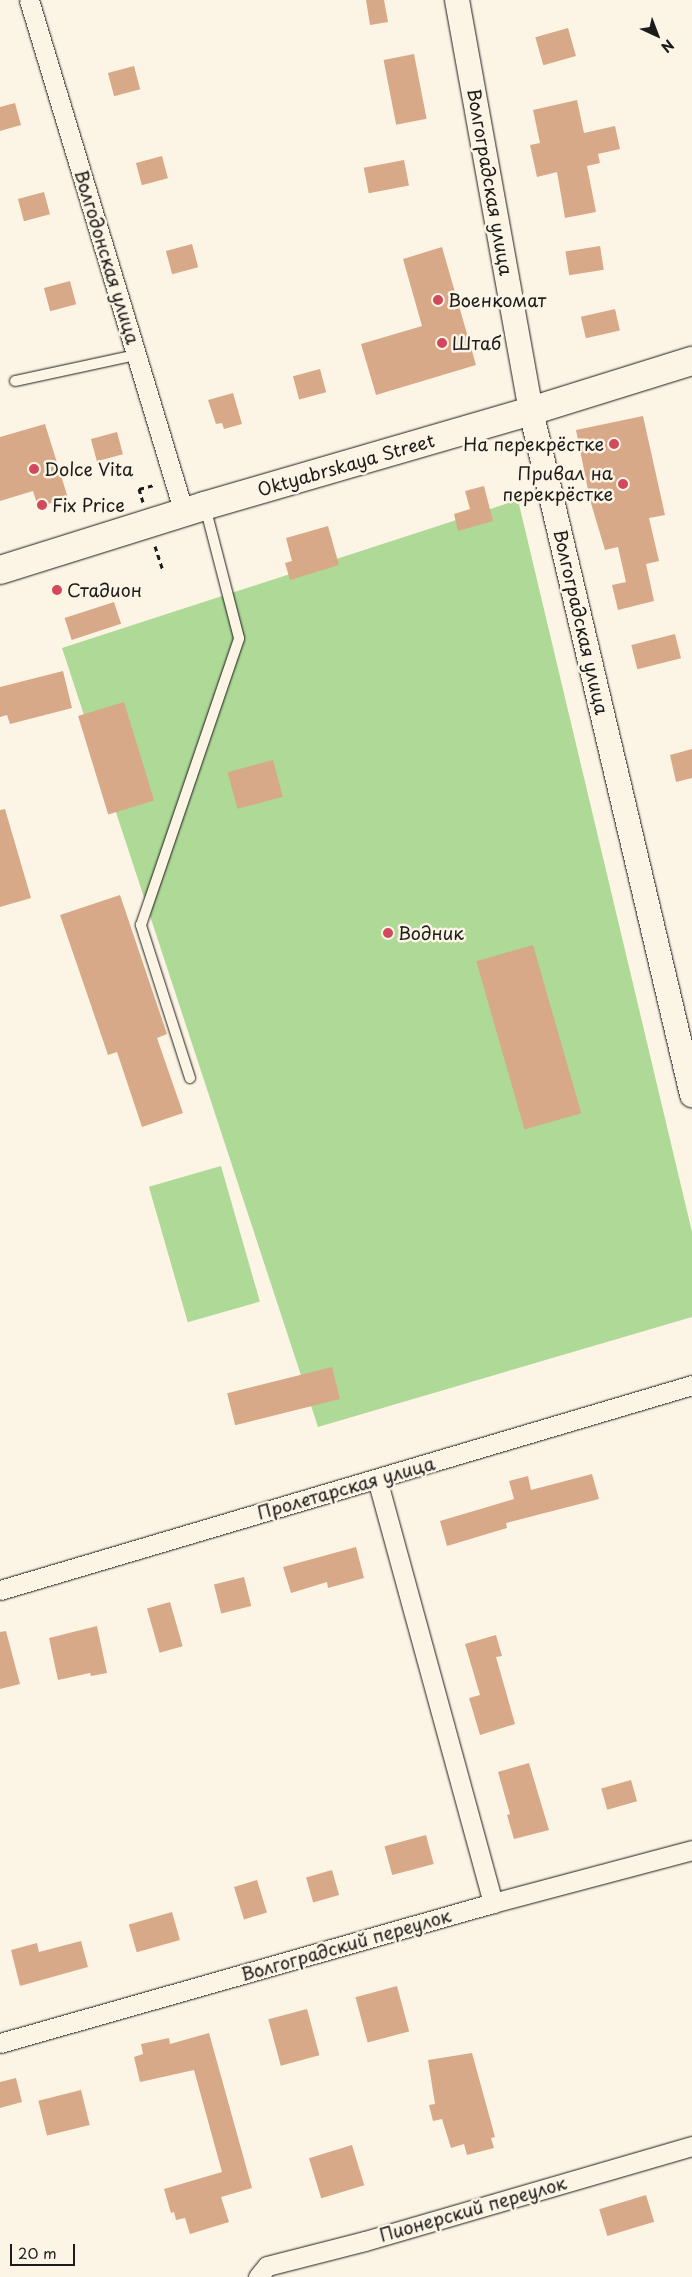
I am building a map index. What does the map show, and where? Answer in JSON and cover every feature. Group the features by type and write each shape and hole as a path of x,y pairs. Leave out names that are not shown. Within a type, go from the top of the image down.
{"main road":[{"name":"Oktyabrskaya Street","path":"0,570 692,361"}],"street":[{"name":"Волгодонская улица","path":"29,0 136,355 194,510"},
{"name":"Волгоградская улица","path":"457,0 531,411 692,1094"},
{"name":"Пролетарская улица","path":"0,1590 692,1385"},
{"path":"377,1478 493,1903"},
{"name":"Волгоградский переулок","path":"0,2043 493,1903 692,1850"},
{"name":"Пионерский переулок","path":"258,2277 267,2266 365,2241 692,2146"}],"lane":[{"path":"15,380 136,355"},
{"path":"190,1078 140,925 239,638 194,510"}],"green space":[{"name":"Водник","path":"518,500 692,1232 692,1317 318,1427 62,648"},
{"path":"221,1166 260,1302 188,1322 149,1187"}],"building":[{"path":"366,0 384,0 388,22 370,25"},
{"path":"568,28 576,56 543,65 535,37"},
{"path":"414,54 427,119 396,125 384,60"},
{"path":"134,66 140,89 114,96 108,73"},
{"path":"577,100 584,133 615,126 620,149 598,154 600,163 587,166 596,212 565,218 557,172 537,177 530,145 540,143 533,110"},
{"path":"15,103 21,125 0,131 0,107"},
{"path":"162,156 168,178 142,185 136,163"},
{"path":"404,160 409,186 369,193 364,168"},
{"path":"44,192 50,214 24,221 18,199"},
{"path":"192,244 198,267 172,274 166,251"},
{"path":"600,246 604,270 569,275 565,251"},
{"path":"442,247 476,365 376,395 361,344 422,326 403,259"},
{"path":"70,281 76,304 50,311 44,288"},
{"path":"615,309 620,330 586,338 581,317"},
{"path":"320,369 326,392 299,399 293,376"},
{"path":"233,393 242,424 224,429 222,423 216,424 208,400"},
{"path":"643,416 665,515 649,518 659,561 646,564 654,601 618,610 612,585 626,582 618,547 605,550 590,500 576,430"},
{"path":"45,424 68,498 38,507 33,491 0,501 0,437"},
{"path":"117,432 123,454 97,461 91,439"},
{"path":"484,486 493,521 458,531 454,514 470,509 465,491"},
{"path":"328,526 339,565 290,580 285,563 292,561 286,538"},
{"path":"114,602 121,624 72,640 65,618"},
{"path":"675,634 681,658 637,669 631,645"},
{"path":"63,671 72,708 10,724 7,715 0,717 0,687"},
{"path":"124,702 154,800 108,815 78,716"},
{"path":"692,749 692,778 676,782 670,755"},
{"path":"273,760 283,797 237,809 228,772"},
{"path":"5,809 31,898 0,907 0,810"},
{"path":"120,895 167,1034 157,1038 183,1113 142,1127 117,1052 108,1055 60,915"},
{"path":"533,945 581,1113 525,1129 476,961"},
{"path":"332,1367 340,1399 235,1425 227,1393"},
{"path":"592,1474 599,1499 506,1523 507,1528 447,1546 440,1521 514,1499 509,1481 528,1476 531,1490"},
{"path":"356,1547 364,1578 328,1588 327,1582 291,1593 283,1567"},
{"path":"244,1577 251,1606 221,1614 214,1584"},
{"path":"170,1602 183,1646 160,1653 147,1609"},
{"path":"97,1626 107,1673 91,1676 90,1673 58,1680 49,1638"},
{"path":"6,1631 20,1684 0,1689 0,1632"},
{"path":"496,1635 502,1656 496,1657 515,1724 480,1735 469,1698 480,1695 465,1644"},
{"path":"529,1763 549,1830 514,1839 507,1815 510,1814 498,1772"},
{"path":"631,1780 637,1801 607,1810 601,1789"},
{"path":"426,1835 434,1864 392,1875 384,1846"},
{"path":"332,1870 339,1895 313,1902 306,1877"},
{"path":"257,1880 267,1913 244,1920 234,1887"},
{"path":"172,1912 180,1940 137,1952 129,1924"},
{"path":"81,1941 88,1967 20,1986 11,1950 37,1943 39,1952"},
{"path":"397,1986 409,2031 368,2043 355,1997"},
{"path":"307,2009 319,2055 281,2066 268,2019"},
{"path":"209,2033 252,2188 221,2197 229,2222 190,2234 185,2218 176,2220 174,2212 171,2213 164,2189 222,2172 194,2070 140,2082 134,2057 143,2054 141,2044 169,2038 170,2044"},
{"path":"472,2053 495,2137 491,2138 494,2148 467,2155 464,2144 451,2148 442,2119 433,2121 429,2105 435,2104 428,2060"},
{"path":"16,2078 22,2102 0,2108 0,2082"},
{"path":"81,2090 90,2125 47,2136 38,2101"},
{"path":"352,2145 364,2185 321,2198 309,2158"},
{"path":"646,2195 654,2222 607,2236 599,2209"}],"place":[{"name":"Военкомат","path":"438,300"},
{"name":"Штаб","path":"442,343"},
{"name":"На перекрёстке","path":"614,444"},
{"name":"Dolce Vita","path":"34,469"},
{"name":"Привал на перекрёстке","path":"623,484"},
{"name":"Fix Price","path":"42,505"},
{"name":"Стадион","path":"57,590"},
{"name":"Водник","path":"388,933"}]}
